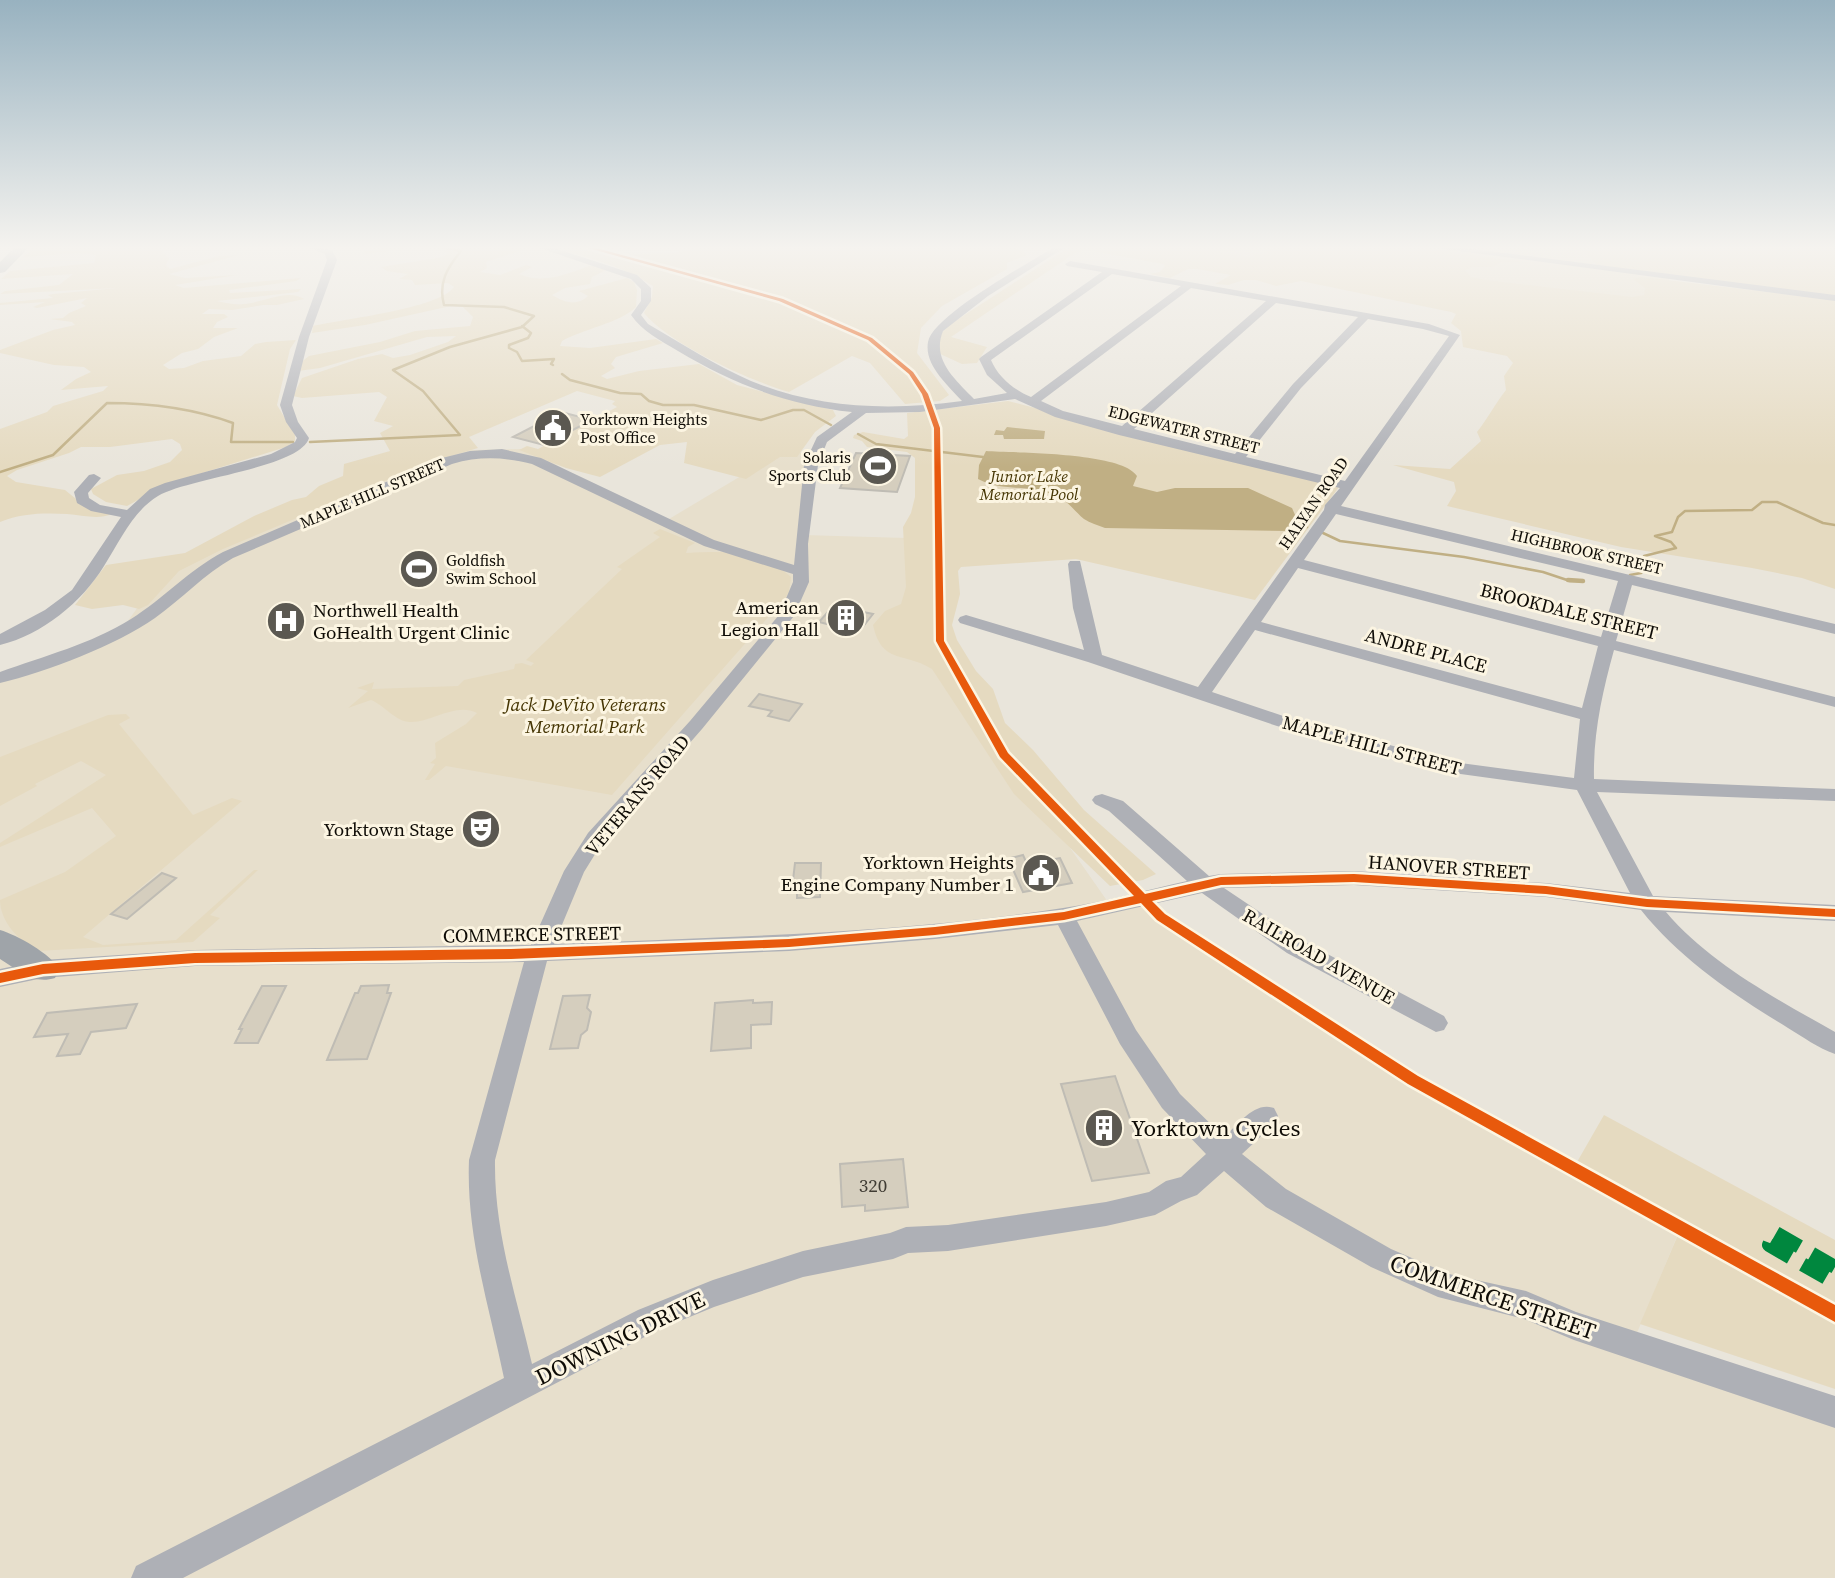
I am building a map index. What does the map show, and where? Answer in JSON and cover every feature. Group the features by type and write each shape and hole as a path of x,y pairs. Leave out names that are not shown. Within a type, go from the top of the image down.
{"highway":[{"path":"0,942 8,950 30,959 43,969"}],"street":[{"path":"0,640 57,609 76,593 145,499 169,486 284,455 301,444 303,438 286,405 310,320"},
{"path":"638,320 644,326 738,379 772,393 861,411 971,403 1016,395"},
{"path":"952,320 933,337 932,352 942,370 971,403"},
{"name":"EDGEWATER STREET","path":"1039,320 985,359 991,373 1016,395 1061,415 1347,486"},
{"path":"1031,403 1142,320"},
{"path":"1123,432 1251,320"},
{"path":"1237,460 1297,386 1361,320"},
{"name":"HALYAN ROAD","path":"1201,695 1330,508 1455,335 1384,320"},
{"name":"VETERANS ROAD","path":"522,1385 515,1349 495,1282 480,1192 482,1160 538,952 574,871 595,838 696,725 786,616 801,582 801,544 811,465 821,440 861,411"},
{"name":"MAPLE HILL STREET","path":"0,678 127,628 150,614 197,573 228,555 433,466 470,456 502,453 536,461 709,543 801,572"},
{"path":"94,478 81,492 82,500 96,508 132,515"},
{"name":"HIGHBROOK STREET","path":"1330,508 1835,629"},
{"name":"BROOKDALE STREET","path":"1293,562 1835,702"},
{"path":"1075,564 1081,608 1094,658"},
{"path":"1626,579 1590,716 1583,769 1584,785 1647,902 1663,922 1704,958 1781,1012 1835,1044"},
{"name":"MAPLE HILL STREET","path":"966,620 1094,658 1201,695 1419,761 1452,768 1584,785 1835,795"},
{"name":"ANDRE PLACE","path":"1250,624 1590,716"},
{"name":"RAILROAD AVENUE","path":"1102,800 1116,806 1206,884 1284,939 1436,1023"},
{"name":"HANOVER STREET","path":"1064,916 1221,881 1354,878 1546,890 1647,902 1835,913"},
{"name":"COMMERCE STREET","path":"0,978 43,969 219,957 538,952 789,943 935,932 1064,916 1128,1037 1171,1101 1223,1154 1276,1198 1381,1258 1437,1282 1526,1305 1574,1326 1835,1412"},
{"name":"DOWNING DRIVE","path":"148,1578 648,1320 777,1272 892,1246 906,1240 957,1237 1107,1214 1155,1203 1175,1190 1188,1187 1265,1116"}],"shaded area":[{"name":"Junior Lake Memorial Pool","path":"1007,427 1045,431 1044,439 1004,439 1003,435 994,435 996,430 1004,431"},
{"path":"520,449 545,458 601,491 664,522 781,452 816,453 803,535 940,539 928,612 1038,802 1110,905 1142,898 1219,954 1474,1114 1680,1229 1632,1345 1835,1415 1835,1578 0,1578 0,678 122,629 146,596 168,574 223,546 439,456 471,450"},
{"path":"986,451 1067,455 1111,462 1127,468 1137,476 1133,486 1157,492 1175,488 1248,488 1292,508 1299,524 1291,531 1105,528 1084,519 1068,503 1054,495 996,485 978,479 979,465"}],"green space":[{"path":"55,320 222,320 213,328 238,328 214,337 198,349 182,353 163,365 169,369 241,356 255,344 296,340 290,349 277,405 295,435 295,441 286,447 167,484 127,506 106,502 93,494 91,489 117,475 144,471 170,462 182,450 180,444 172,439 110,447 81,447 7,476 16,482 65,490 81,503 112,514 96,517 33,514 0,522 0,429 47,412 53,406 103,391 108,386 61,390 91,372 84,367 54,365 0,353 0,350 53,330 75,325 72,322"},
{"path":"347,320 389,320 312,333 313,326"},
{"path":"472,320 614,320 562,341 560,346 590,348 656,339 663,343 616,357 611,364 615,368 601,376 607,379 639,371 699,364 737,385 833,410 836,416 815,432 797,457 780,457 746,479 684,463 687,442 660,445 600,477 566,468 519,450 527,446 538,449 617,407 612,404 615,401 577,391 469,437 478,448 430,462 223,549 179,571 148,605 139,609 123,605 92,609 75,605 106,565 185,553 254,516 306,497 319,486 343,476 344,464 390,451 380,433 393,426 374,421 387,397 379,392 302,398 293,396 302,378 358,359 382,354 393,358 410,355 448,342 456,336 427,337 320,368 298,371 300,363 309,356 380,342 415,331 470,326"},
{"path":"651,320 929,320 921,328 917,353 949,395 940,401 905,404 870,363 852,356 789,392 711,360"},
{"path":"957,320 977,320 951,337 987,347 977,363 962,364 938,353 939,335"},
{"path":"1453,320 1835,320 1835,589 1802,578 1621,547 1447,506 1456,491 1454,482 1393,465 1450,469 1481,441 1477,432 1506,390 1504,376 1513,363 1507,356 1463,347 1461,331 1451,323"},
{"name":"Junior Lake Memorial Pool","path":"1008,401 1339,487 1255,600 1076,559 961,567 958,571 960,594 952,625 957,640 976,671 993,689 1005,723 1033,750 1084,810 1156,874 1143,880 1110,886 1014,794 932,669 888,652 877,638 873,625 885,611 901,604 906,587 903,527 911,513 915,497 915,458 907,452 867,447 862,441 853,438 854,435 863,432 904,439 908,436 907,413"},
{"name":"Jack DeVito Veterans Memorial Park","path":"660,529 695,543 688,547 686,553 741,554 767,562 791,577 789,592 776,614 771,614 612,795 446,766 429,780 425,780 435,764 430,763 436,758 435,743 466,724 477,713 469,710 452,711 410,722 400,719 371,700 348,708 368,691 357,688 374,682 372,689 458,686 464,680 514,669 515,664 531,666 534,663 526,660 622,569 617,567 660,537 653,533"},
{"path":"126,714 130,718 119,724 193,815 232,798 242,801 83,937 103,945 176,940 254,870 258,870 210,915 220,918 193,942 38,951 12,930 3,916 0,900 65,872 116,836 92,808 0,847 0,843 106,775 81,761 35,784 37,786 0,806 0,757 108,715"},
{"path":"1604,1115 1835,1240 1835,1389 1640,1324 1680,1230 1573,1169"}],"building":[{"name":"Yorktown Heights Post Office","path":"561,412 592,420 544,445 513,437"},
{"name":"Solaris Sports Club","path":"856,453 910,456 897,492 840,488"},
{"name":"American Legion Hall","path":"833,606 873,614 862,628 849,625 846,629 819,622"},
{"path":"759,694 802,704 789,721 768,716 772,711 749,706"},
{"name":"Yorktown Heights Engine Company Number 1","path":"1023,855 1027,864 1060,858 1072,883 1023,892 1011,865 1014,865 1011,858"},
{"path":"795,863 821,863 820,897 797,898 797,892 788,893"},
{"path":"162,873 176,878 127,919 111,914"},
{"path":"389,985 387,993 391,993 367,1059 327,1060 355,993 358,993 361,986"},
{"path":"262,986 286,986 258,1043 235,1043 242,1029 239,1029"},
{"path":"590,995 587,1008 591,1012 587,1030 581,1035 578,1048 550,1049 563,996"},
{"path":"753,1000 753,1003 772,1002 771,1024 751,1025 751,1048 711,1051 715,1003"},
{"path":"137,1004 126,1028 91,1032 80,1054 57,1056 68,1034 34,1037 47,1013"},
{"name":"Yorktown Cycles","path":"1115,1076 1149,1173 1092,1181 1061,1084"},
{"path":"903,1159 908,1207 865,1211 865,1205 842,1207 840,1164"}],"waterway":[{"path":"523,326 530,320"},
{"path":"310,442 460,435 423,391 393,370 450,347 523,326"},
{"path":"523,326 531,333 528,338 509,345 509,348 517,352 522,361 554,359 551,364 553,365"},
{"path":"562,374 570,380 620,393 641,394 649,401 663,405 694,405 761,420 793,410 804,410 831,425"},
{"path":"0,472 53,455 107,403 171,407 218,418 233,423 231,442 293,442"},
{"path":"858,434 876,444 983,457"},
{"path":"1630,575 1641,573 1647,567 1644,556 1676,548 1671,542 1655,536 1672,532 1678,517 1685,511 1752,510 1762,502 1777,502 1823,523 1835,525"},
{"path":"1299,524 1307,527"},
{"path":"1323,533 1340,541 1464,557 1543,572 1570,581 1583,581 1568,580"}],"marked path":[{"path":"1835,1267 1774,1232 1769,1245 1835,1283"}],"cycle path":[{"path":"826,320 870,339 911,373 925,394 937,428 940,641 1004,755 1161,917 1413,1080 1835,1314"},
{"path":"0,978 43,969 195,958 511,954 789,943 935,931 1064,916 1221,881 1354,878 1546,890 1647,903 1835,913"}],"place":[{"name":"Yorktown Heights Post Office","path":"553,428"},
{"name":"Solaris Sports Club","path":"878,466"},
{"name":"Goldfish Swim School","path":"419,569"},
{"name":"American Legion Hall","path":"846,618"},
{"name":"Northwell Health GoHealth Urgent Clinic","path":"286,621"},
{"name":"Yorktown Stage","path":"481,829"},
{"name":"Yorktown Heights Engine Company Number 1","path":"1041,873"},
{"name":"Yorktown Cycles","path":"1104,1128"}]}
